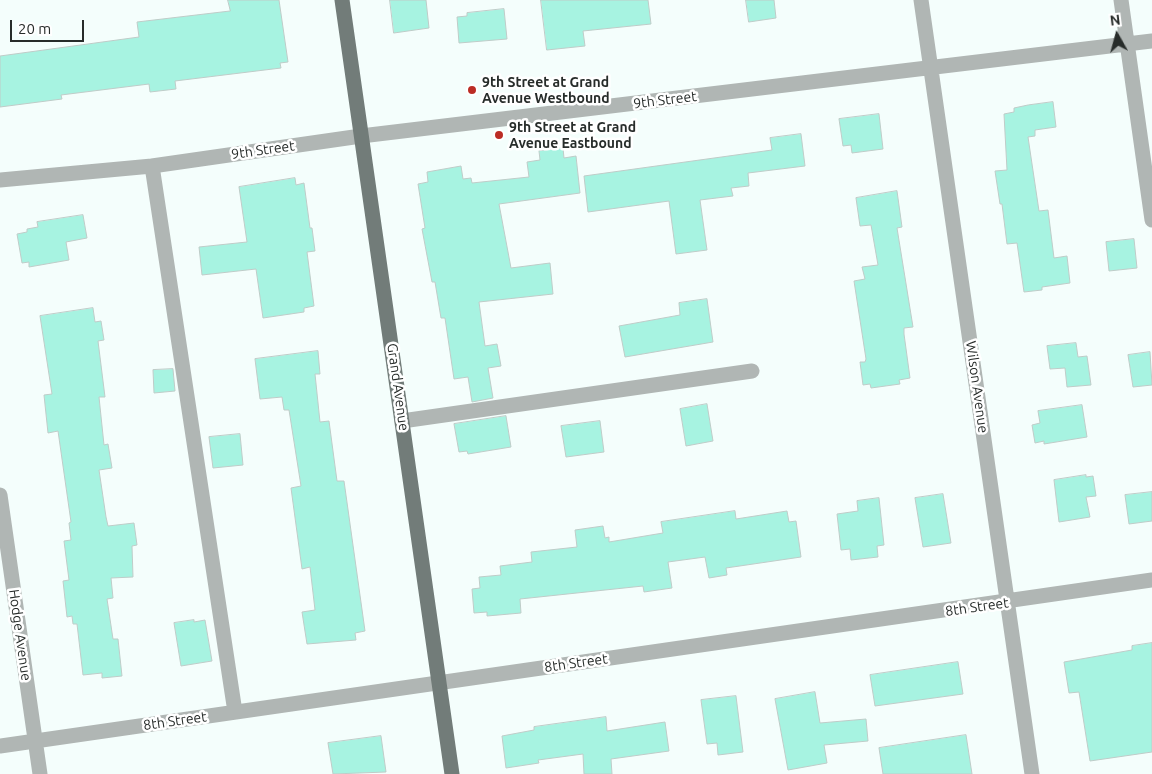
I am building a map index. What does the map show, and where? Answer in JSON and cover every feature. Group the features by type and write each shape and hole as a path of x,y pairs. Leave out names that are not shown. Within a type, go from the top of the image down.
{"main road":[{"name":"Grand Avenue","path":"342,0 452,774"}],"street":[{"name":"Wilson Avenue","path":"921,0 1032,774"},
{"path":"1121,0 1152,220"},
{"name":"9th Street","path":"0,180 152,166 362,136 1152,41"},
{"path":"152,166 235,712"},
{"path":"402,420 752,371"},
{"name":"Hodge Avenue","path":"0,495 40,774"},
{"name":"8th Street","path":"0,746 1152,580"}],"building":[{"path":"228,0 279,0 288,62 280,63 281,68 175,81 176,89 150,92 149,84 61,95 62,99 0,107 0,56 139,37 137,22 230,11"},
{"path":"390,0 426,0 429,28 394,33"},
{"path":"541,0 648,0 651,24 583,31 585,46 547,50"},
{"path":"746,0 774,0 776,18 749,22"},
{"path":"504,9 507,39 459,43 457,17 467,16 467,13"},
{"path":"1053,102 1056,127 1035,130 1035,136 1028,137 1039,211 1048,210 1054,258 1067,256 1070,283 1024,292 1017,243 1007,244 1002,204 1000,204 995,171 1007,170 1004,114 1014,112 1014,108"},
{"path":"879,114 883,149 852,153 851,145 843,146 839,119"},
{"path":"801,134 805,166 748,173 749,186 731,188 733,196 700,200 707,250 676,254 669,201 588,212 584,176 772,150 770,138"},
{"path":"563,148 564,158 576,156 580,193 499,204 511,268 550,263 553,294 479,302 485,346 497,344 501,366 488,368 493,398 472,402 468,377 454,379 445,318 441,318 435,282 432,282 422,229 425,228 418,184 428,182 427,172 461,166 463,179 471,178 472,183 529,177 527,162 540,160 539,151"},
{"path":"295,178 296,185 304,183 310,228 312,228 315,251 307,252 314,306 304,308 304,312 263,318 256,269 202,275 199,247 247,242 239,187"},
{"path":"897,191 902,227 897,228 913,327 904,328 910,378 899,380 900,384 871,388 870,384 863,385 860,362 865,362 866,359 854,281 865,279 862,267 878,265 871,225 860,226 856,198"},
{"path":"83,215 87,238 66,242 69,260 29,267 29,262 22,263 17,234 27,232 27,229 38,227 37,222"},
{"path":"1134,239 1137,268 1109,271 1106,242"},
{"path":"707,299 713,342 625,357 619,326 680,315 679,303"},
{"path":"93,308 95,322 101,321 104,340 98,341 105,397 99,397 104,445 108,444 112,468 99,470 106,517 108,526 134,523 137,545 132,546 133,577 111,578 113,598 107,599 113,639 118,639 122,676 102,678 102,673 83,675 77,624 73,624 72,616 67,617 63,581 69,580 64,541 71,540 69,523 71,522 58,431 48,433 44,395 52,394 40,316"},
{"path":"1076,343 1078,357 1087,356 1091,385 1067,387 1065,368 1050,369 1047,346"},
{"path":"318,351 320,374 315,374 320,422 329,421 337,481 344,481 365,631 355,633 356,640 307,644 302,612 315,610 310,567 302,569 291,488 301,486 289,410 284,410 282,397 260,399 255,359"},
{"path":"1150,352 1152,385 1133,387 1128,355"},
{"path":"173,369 175,391 154,393 153,370"},
{"path":"707,404 713,441 686,446 680,409"},
{"path":"1082,405 1087,437 1044,444 1044,441 1035,443 1032,425 1040,423 1038,411"},
{"path":"506,416 511,447 468,454 467,451 459,452 454,424"},
{"path":"600,421 604,452 566,457 561,426"},
{"path":"240,434 243,465 213,468 209,437"},
{"path":"1086,475 1086,477 1093,476 1096,496 1086,497 1090,517 1059,522 1054,480"},
{"path":"1152,492 1152,521 1129,524 1125,495"},
{"path":"943,494 951,543 923,547 915,498"},
{"path":"879,498 884,545 877,546 878,557 851,560 850,549 841,550 837,514 858,511 857,501"},
{"path":"735,511 736,519 787,511 789,522 796,521 801,557 726,568 727,575 709,578 705,557 668,562 672,588 644,592 643,586 520,599 521,613 487,616 487,612 474,613 472,589 480,588 479,577 501,575 500,566 532,562 531,552 577,547 575,530 603,526 605,538 609,537 609,542 663,533 661,522"},
{"path":"194,620 194,622 205,620 212,661 181,666 174,623"},
{"path":"1152,643 1152,752 1090,761 1079,692 1069,693 1064,662 1132,650 1132,646"},
{"path":"958,662 963,694 875,706 870,675"},
{"path":"815,692 820,723 866,719 868,741 824,745 827,763 788,770 775,699"},
{"path":"736,696 743,752 718,755 717,743 707,744 701,700"},
{"path":"606,717 607,731 665,722 669,751 611,759 612,774 584,774 583,754 538,760 539,763 506,768 502,736 534,730 534,727"},
{"path":"966,735 972,774 883,774 879,748"},
{"path":"381,736 386,772 333,774 328,743"}],"place":[{"name":"9th Street at Grand Avenue Westbound","path":"472,90"},
{"name":"9th Street at Grand Avenue Eastbound","path":"499,135"}]}
